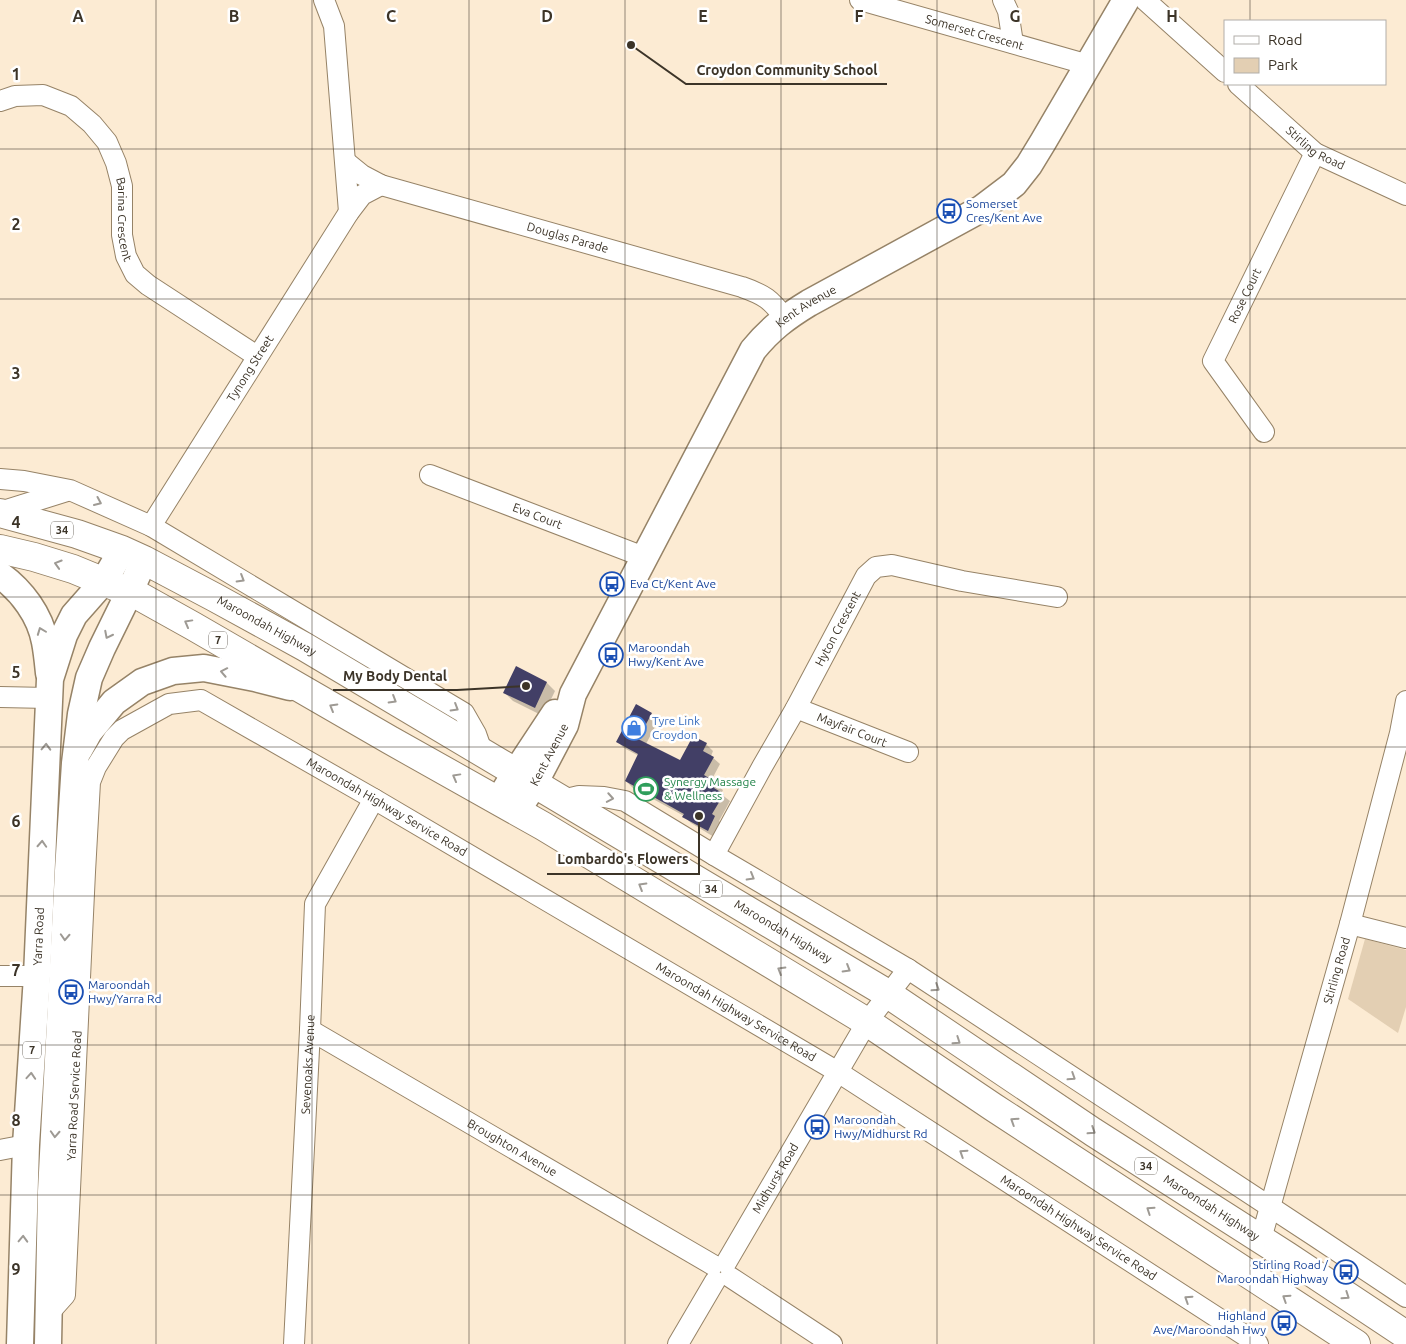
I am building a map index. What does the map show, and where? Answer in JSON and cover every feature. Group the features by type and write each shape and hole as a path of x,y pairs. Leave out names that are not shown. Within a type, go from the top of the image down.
{"highway":[{"name":"Maroondah Highway","path":"0,512 77,534 133,555 305,647 888,994 1070,1116 1406,1335"},
{"path":"0,549 73,569 129,593"},
{"name":"7","path":"129,593 141,597 193,626 508,806"},
{"path":"508,806 868,1022 993,1107 1356,1344"}],"main road":[{"name":"Kent Avenue","path":"508,806 525,778 551,718 572,694 753,350 785,318 981,210 1014,184 1029,165 1126,0"},
{"name":"Yarra Road","path":"20,1344 26,1145 37,976 49,688 64,636 74,615 104,581 133,555"},
{"path":"129,593 133,555"},
{"path":"0,575 11,584 34,611 45,640 49,688 73,673 89,678"},
{"name":"7","path":"48,1344 52,1192 76,871 74,763 80,714 89,678 129,593"},
{"path":"74,763 89,732 114,702 142,682 174,671 204,668 255,678 305,691"},
{"path":"41,870 76,871"}],"street":[{"path":"324,0 334,26 349,212"},
{"name":"Somerset Crescent","path":"860,0 1089,65"},
{"path":"1003,0 1008,11 1013,44"},
{"path":"1145,0 1224,71"},
{"name":"Stirling Road","path":"1239,85 1315,153 1406,195"},
{"name":"Barina Crescent","path":"0,101 15,96 43,95 71,106 92,124 106,142 116,163 122,186 122,235 126,256 136,274 148,285 258,356"},
{"name":"Rose Court","path":"1264,432 1213,361 1315,153"},
{"name":"Douglas Parade","path":"346,162 362,175 382,185 762,294 785,318"},
{"name":"Tynong Street","path":"151,526 349,212 362,194 382,185"},
{"name":"Eva Court","path":"430,475 644,557"},
{"path":"0,479 70,490 151,526 464,713 476,734 483,754"},
{"path":"0,512 70,490"},
{"name":"Hyton Crescent","path":"714,856 866,576 876,567 892,565 962,581 1056,597"},
{"path":"0,697 49,688"},
{"name":"Maroondah Highway Service Road","path":"202,700 838,1072 1258,1344"},
{"name":"Yarra Road Service Road","path":"48,1314 65,1295 76,871 90,782 96,767 122,730 169,704 202,700"},
{"name":"Stirling Road","path":"1261,1239 1350,924 1400,732 1406,701"},
{"name":"Mayfair Court","path":"796,708 908,752"},
{"path":"562,800 580,796 604,797 625,801 714,856 908,969 1406,1297"},
{"name":"Sevenoaks Avenue","path":"294,1344 315,904 374,799"},
{"path":"1350,924 1406,938"},
{"name":"Midhurst Road","path":"678,1344 868,1022 908,969"},
{"path":"0,976 37,976"},
{"name":"Broughton Avenue","path":"310,1030 721,1272 832,1344"},
{"path":"0,1150 26,1145"}],"green space":[{"path":"1365,939 1406,950 1406,1007 1398,1033 1348,999"}],"building":[{"path":"516,666 547,682 535,708 503,693"},
{"path":"636,704 652,713 638,739 680,760 693,736 707,743 703,751 714,757 704,775 717,783 714,788 724,794 712,814 715,816 708,831 682,817 684,814 625,781 638,754 616,742"}],"place":[{"name":"Croydon Community School","path":"631,45"},
{"name":"Somerset Cres/Kent Ave","path":"949,211"},
{"name":"Eva Ct/Kent Ave","path":"612,584"},
{"name":"Maroondah Hwy/Kent Ave","path":"611,655"},
{"name":"My Body Dental","path":"526,686"},
{"name":"Tyre Link Croydon","path":"634,728"},
{"name":"Synergy Massage & Wellness","path":"646,789"},
{"name":"Lombardo's Flowers","path":"699,816"},
{"name":"Maroondah Hwy/Yarra Rd","path":"71,992"},
{"name":"Maroondah Hwy/Midhurst Rd","path":"817,1127"},
{"name":"Stirling Road / Maroondah Highway","path":"1346,1272"},
{"name":"Highland Ave/Maroondah Hwy","path":"1284,1323"}]}
